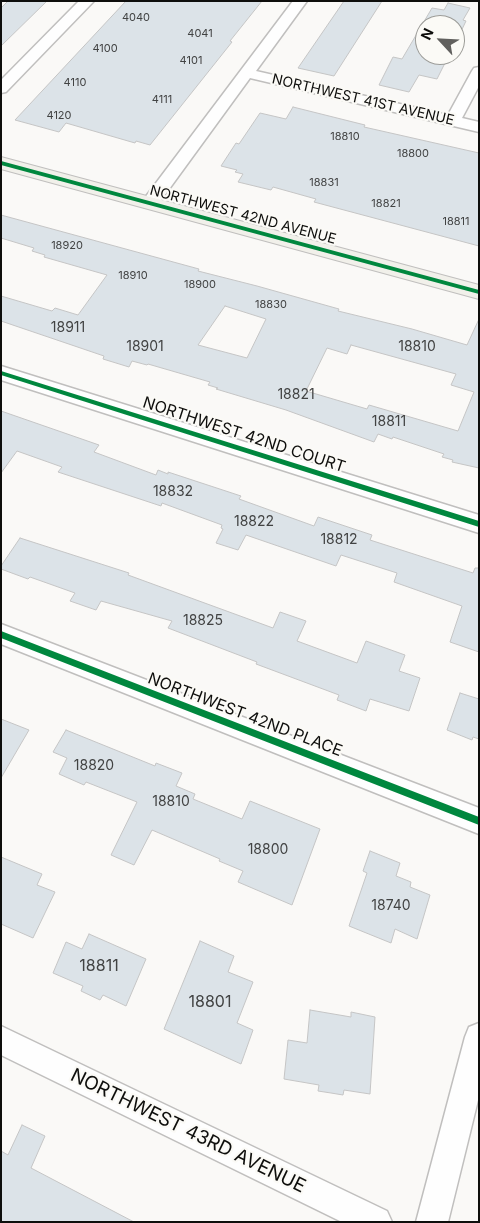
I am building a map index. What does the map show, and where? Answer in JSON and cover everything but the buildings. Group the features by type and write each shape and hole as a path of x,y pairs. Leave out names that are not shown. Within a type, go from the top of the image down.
{"street":[{"path":"1,89 87,1"},
{"path":"150,203 300,1"},
{"path":"453,122 479,71"},
{"name":"NORTHWEST 41ST AVENUE","path":"247,73 479,128"},
{"name":"NORTHWEST 42ND AVENUE","path":"1,163 479,292"},
{"name":"NORTHWEST 42ND COURT","path":"1,373 479,524"},
{"name":"NORTHWEST 42ND PLACE","path":"1,634 479,821"},
{"path":"432,1222 479,1037"},
{"name":"NORTHWEST 43RD AVENUE","path":"1,1040 376,1222"}],"cycle path":[{"path":"1,163 479,292"},
{"path":"1,373 479,524"},
{"path":"1,634 479,821"}]}
